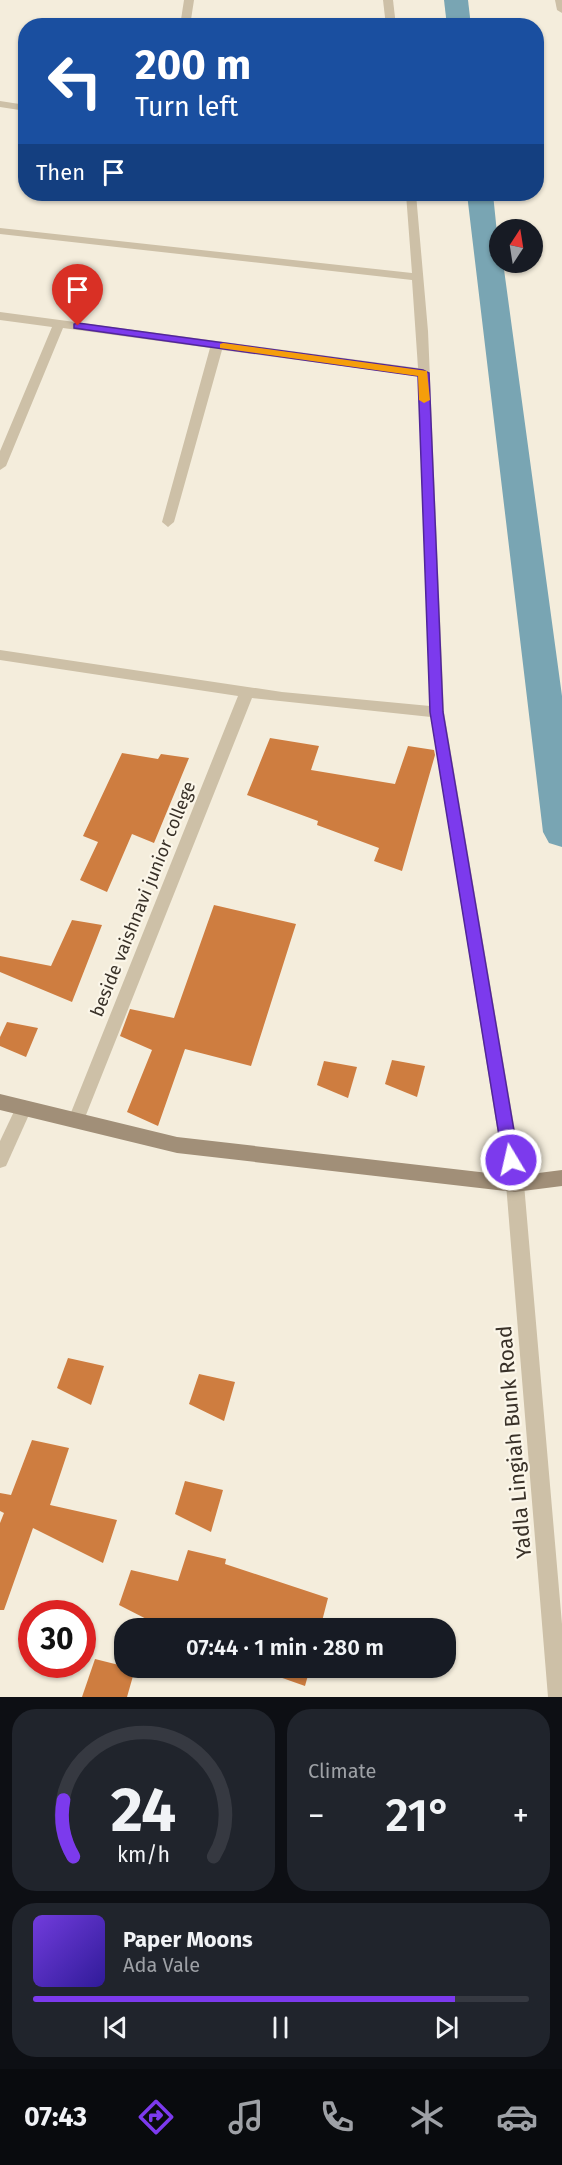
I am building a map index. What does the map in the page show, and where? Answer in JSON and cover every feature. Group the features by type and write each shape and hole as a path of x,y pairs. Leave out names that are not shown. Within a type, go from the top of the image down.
{"street":[{"path":"186,18 189,0"},
{"path":"388,0 390,18"},
{"path":"560,0 562,10"},
{"path":"0,104 18,107"},
{"name":"Yadla Lingiah Bunk Road","path":"412,201 423,373 437,712 515,1184 558,1697"},
{"path":"0,231 418,277"},
{"path":"0,316 423,373"},
{"path":"0,466 59,323"},
{"path":"168,522 217,345"},
{"path":"0,655 247,692 437,712"},
{"name":"beside vaishnavi junior college","path":"76,1120 247,692"},
{"path":"0,1102 177,1145 515,1184 562,1178"},
{"path":"0,1160 24,1108"}],"building":[{"path":"270,738 319,746 311,770 395,784 408,746 434,750 435,755 402,871 374,861 379,848 317,825 318,821 247,795"},
{"path":"122,753 158,759 161,754 189,758 154,843 132,834 107,892 80,880 98,842 83,836"},
{"path":"214,905 296,924 251,1066 185,1049 158,1126 127,1112 152,1050 120,1036 130,1009 174,1018"},
{"path":"72,920 102,925 72,1002 0,972 0,956 51,966"},
{"path":"7,1022 38,1028 26,1057 0,1046 0,1037"},
{"path":"392,1060 425,1066 417,1097 385,1084"},
{"path":"324,1061 357,1067 348,1098 317,1085"},
{"path":"68,1358 104,1366 91,1405 57,1388"},
{"path":"199,1374 235,1382 224,1421 189,1404"},
{"path":"32,1440 69,1448 50,1505 117,1520 103,1563 33,1528 4,1610 0,1610 0,1523 4,1513 0,1511 0,1493 11,1495"},
{"path":"185,1481 223,1490 211,1532 175,1514"},
{"path":"188,1550 226,1559 225,1564 328,1598 323,1618 144,1618 119,1605 131,1570 178,1581"},
{"path":"96,1659 114,1664 114,1678 132,1678 127,1697 82,1697 88,1678 96,1678"},
{"path":"282,1678 307,1678 305,1686"}],"waterway":[{"path":"456,0 458,18"},
{"path":"481,201 562,832"}],"slow traffic":[{"path":"223,346 423,373 424,400"}],"route":[{"path":"78,326 423,373 437,712 511,1160"}]}
